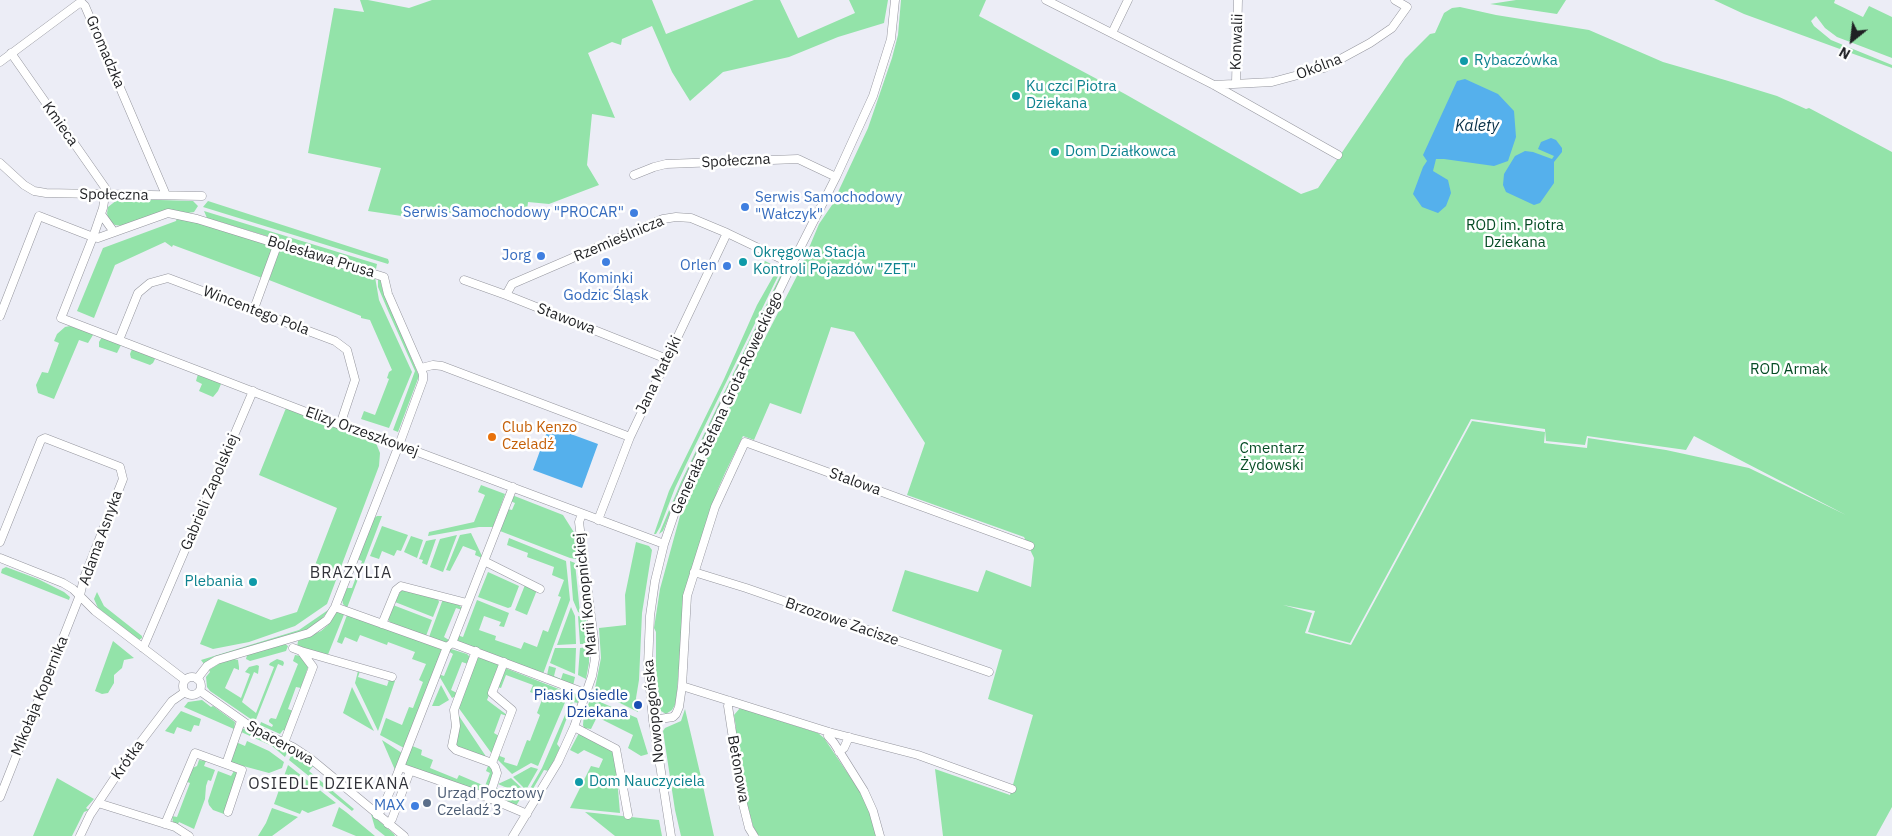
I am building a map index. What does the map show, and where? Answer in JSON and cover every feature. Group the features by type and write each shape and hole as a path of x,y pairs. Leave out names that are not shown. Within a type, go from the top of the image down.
{"street":[{"name":"Generała Stefana Grota-Roweckiego","path":"650,616 655,581 664,544 677,506 865,114 882,72 891,39 895,0"},
{"name":"Okólna","path":"1046,0 1214,84 1338,155"},
{"path":"1112,33 1128,0"},
{"name":"Konwalii","path":"1236,83 1238,0"},
{"name":"Okólna","path":"1214,84 1272,82 1301,76 1324,68 1370,43 1392,28 1407,7 1394,0"},
{"name":"Gromadzka","path":"0,62 78,4 82,3 85,6 166,195"},
{"name":"Kmieca","path":"11,54 106,189 105,195"},
{"name":"Społeczna","path":"634,175 666,164 798,159 836,177"},
{"name":"Społeczna","path":"0,163 34,191 46,193 202,196"},
{"path":"0,316 39,216 93,237 105,195"},
{"name":"Bolesława Prusa","path":"93,237 98,238 168,213 197,219 384,277 388,294 421,368"},
{"path":"101,214 114,232"},
{"name":"Rzemieślnicza","path":"506,295 512,284 663,219 676,217 691,218 728,233 792,264"},
{"name":"Jana Matejki","path":"598,520 630,437 728,233"},
{"name":"Elizy Orzeszkowej","path":"93,237 61,318 340,425 399,444 664,544"},
{"path":"255,306 278,243"},
{"name":"Wincentego Pola","path":"119,340 138,293 150,283 168,278 336,341 347,350 355,380 340,425"},
{"name":"Stawowa","path":"464,280 667,359"},
{"path":"197,678 207,666 216,660 290,639 314,630 327,620 336,607 423,380 421,368 433,365 442,366 630,437"},
{"name":"Gabrieli Zapolskiej","path":"143,648 253,391"},
{"name":"Adama Asnyka","path":"0,542 41,440 45,438 120,467 123,479 84,578 80,595"},
{"name":"Stalowa","path":"694,572 716,504 745,442 1030,546"},
{"path":"378,815 382,810 513,487"},
{"name":"Marii Konopnickiej","path":"513,836 558,762 574,727 592,676 595,659 578,522 582,514"},
{"path":"0,558 63,583 80,595 95,612 185,680"},
{"path":"484,561 540,589"},
{"path":"653,720 676,714 679,707 687,596 694,572"},
{"name":"Brzozowe Zacisze","path":"694,572 746,588 989,672"},
{"path":"382,624 396,590 401,586 467,603"},
{"name":"Mikołaja Kopernika","path":"0,797 80,595"},
{"path":"336,607 382,624 449,645 476,651 585,693"},
{"name":"Nowopogońska","path":"650,616 648,666 653,720 671,836"},
{"path":"284,743 312,667 297,650 392,677"},
{"path":"476,651 454,710 456,726 452,746 456,750 492,763 495,766 497,773 489,798"},
{"path":"492,763 512,710 492,693 504,662"},
{"path":"190,677 197,678 201,684 200,691 192,696 185,692 183,686 185,680 190,677"},
{"path":"682,686 828,732 918,755 1012,789"},
{"name":"Spacerowa","path":"200,691 241,721 284,743 320,766 401,835"},
{"name":"Krótka","path":"80,836 98,802 124,764 170,703 185,692"},
{"name":"Betonowa","path":"730,701 728,706 744,804 749,828 754,836"},
{"path":"226,764 241,721"},
{"path":"574,727 616,748 628,815"},
{"path":"828,732 828,736 864,791 873,811 880,836"},
{"path":"839,752 844,748 850,737"},
{"path":"165,824 194,753 242,770 228,812"},
{"path":"400,766 489,798 527,814"},
{"path":"388,824 392,819 410,771"},
{"path":"98,802 175,827 189,836"},
{"path":"171,836 175,827"}],"green space":[{"path":"360,0 409,8 432,0 652,0 666,34 754,0 780,0 798,38 855,13 849,0 888,0 884,23 838,37 789,57 723,72 690,101 672,72 652,26 622,39 621,45 612,42 588,53 615,118 592,114 587,165 599,185 549,204 528,202 526,219 417,210 415,218 368,211 381,168 308,153 334,8 364,12"},
{"path":"901,0 986,0 979,16 1125,94 1301,194 1318,188 1405,59 1430,34 1435,33 1444,13 1452,8 1460,7 1496,15 1589,30 1663,62 1777,96 1806,109 1809,108 1892,152 1892,807 1876,836 943,836 935,769 1010,795 1033,715 988,699 1002,650 892,611 905,570 978,592 986,570 1031,587 1034,558 1024,537 907,495 925,443 854,332 831,327 801,414 770,403 754,440 743,436 725,473 718,489 685,595 676,703 672,710 666,714 661,711 658,705 656,632 654,628 660,589 683,505 731,404 798,274 819,224 832,205 868,128 898,35","holes":["1471,419 1545,429 1546,441 1585,445 1587,436 1686,450 1694,436 1846,515 1749,468 1666,450 1588,438 1587,448 1544,443 1545,432 1472,421 1351,645 1305,633 1312,613 1283,605 1315,611 1308,632 1350,643"]},
{"path":"1516,0 1566,0 1557,14 1490,4"},
{"path":"1714,0 1835,0 1834,3 1863,17 1869,6 1892,17 1892,58 1837,37 1825,28 1816,16 1811,21 1814,26 1831,40 1892,65 1892,68 1744,14"},
{"path":"117,200 193,201 198,206 194,212 166,210 122,226 115,225 109,221 108,207"},
{"path":"208,201 388,259 389,262 388,264 203,207"},
{"path":"204,211 377,264 376,269 207,218"},
{"path":"177,218 273,246 262,278 173,245 172,247 165,242 115,265 94,318 77,311 103,248 176,221"},
{"path":"280,248 375,277 379,300 412,372 389,428 361,419 364,411 375,415 389,379 387,378 389,372 392,370 370,320 269,280"},
{"path":"765,261 781,269 780,272 675,488 660,527 656,534 654,534 669,491 724,379 757,305 774,275 772,268 763,264"},
{"path":"782,272 784,272 782,278 681,486 663,531 659,534 681,482"},
{"path":"378,278 381,280 382,288 419,376 398,432 393,430 415,371 378,287"},
{"path":"70,326 93,335 88,343 79,340 54,399 38,393 36,385 42,372 48,373 59,343 54,341 57,334 65,327"},
{"path":"102,337 121,345 117,353 99,347"},
{"path":"132,349 153,357 155,359 153,363 150,365 131,358"},
{"path":"198,374 221,384 213,397 199,391 202,384 196,381"},
{"path":"286,408 376,443 380,453 379,466 327,604 295,626 249,642 213,649 200,644 218,599 271,620 297,612 337,508 259,475"},
{"path":"481,485 505,494 493,527 479,527 428,536 429,532 474,522 485,495 478,492"},
{"path":"512,495 563,515 575,534 580,558 570,558 500,531 508,509 512,510 515,503 510,501"},
{"path":"377,516 382,516 347,608 343,604 342,599 347,588 352,588 362,561 357,559 373,519"},
{"path":"382,526 408,535 401,551 397,550 394,556 382,551 379,559 370,556"},
{"path":"471,533 482,558 475,555 476,551 463,546 450,571 446,570 460,535"},
{"path":"457,535 443,572 430,567 440,539"},
{"path":"411,536 423,540 417,558 404,552"},
{"path":"509,538 566,561 570,600 543,674 461,643 456,639 457,635 463,637 477,600 509,613 504,627 499,626 501,622 484,616 479,630 496,636 495,640 521,649 524,642 537,647 543,630 548,632 561,597 558,596 564,580 552,575 554,567 527,557 528,553 507,545"},
{"path":"436,539 427,565 422,563 423,560 419,559 426,541"},
{"path":"636,542 649,546 652,550 642,613 639,680 636,698 638,712 594,693 601,658 599,628 626,625 625,595"},
{"path":"570,561 575,563 580,613 573,600"},
{"path":"6,567 38,579 64,592 70,597 69,600 1,573 2,569"},
{"path":"488,572 519,586 511,607 508,608 478,597"},
{"path":"525,585 537,590 527,615 515,610"},
{"path":"401,590 438,599 439,602 433,617 395,602"},
{"path":"97,592 104,606 142,636 142,638 139,640 98,608 94,599"},
{"path":"443,599 457,603 462,608 462,610 456,608 444,637 449,640 446,643 429,637"},
{"path":"393,605 432,620 426,636 391,624 388,619"},
{"path":"571,607 575,616 576,644 557,645"},
{"path":"331,608 319,622 306,630 225,654 204,664 201,660 299,630"},
{"path":"337,611 345,612 327,657 297,647 298,641 321,631 328,625"},
{"path":"347,615 442,648 404,748 380,735 386,718 402,725 409,707 413,708 423,682 419,680 426,664 412,659 415,652 388,642 387,645 360,635 357,642 345,637 342,644 337,642"},
{"path":"578,616 586,618 589,644 580,644"},
{"path":"113,641 134,658 124,660 122,668 114,675 114,683 108,693 102,694 95,691"},
{"path":"285,644 288,646 286,651 250,661 246,659 247,655"},
{"path":"589,647 586,679 578,675 580,648"},
{"path":"555,648 576,648 575,674 550,663"},
{"path":"451,649 467,654 470,657 468,664 462,662 451,690 457,693 452,698 438,674 444,676 453,654 448,651"},
{"path":"295,655 301,656 308,667 301,688 296,687 288,709 293,711 286,731 283,730 280,734 260,725 261,722 272,727 273,725 269,720 271,718 276,719 298,664 293,661"},
{"path":"477,657 499,664 500,667 487,700 507,716 501,714 494,733 499,736 492,754 458,707"},
{"path":"234,659 238,660 239,670 234,668 225,688 241,698 250,674 245,672 249,667 259,666 258,674 254,672 242,702 256,713 274,667 269,665 270,663 277,659 284,663 283,666 278,664 255,722 207,687 206,677 210,672 209,670 220,663"},
{"path":"549,666 556,668 554,676 561,679 563,673 575,677 573,686 547,675"},
{"path":"505,668 569,693 538,766 531,763 512,774 496,758 497,755 505,758 504,762 517,766 527,740 530,741 540,715 537,713 543,697 530,692 533,685 506,675 501,688 497,687"},
{"path":"358,671 360,671 358,677 387,686 389,680 395,681 378,731 355,683"},
{"path":"441,685 449,700 439,706 432,706"},
{"path":"352,687 374,731 343,713"},
{"path":"575,692 578,694 578,703 573,702 557,744 560,748 549,771 544,770 530,794 528,792 542,768"},
{"path":"591,698 637,718 648,754 641,756 628,748 633,735 597,717 591,729 584,728 584,714"},
{"path":"202,700 235,722 234,729 184,707 188,702"},
{"path":"740,708 818,733 824,738 861,793 873,819 877,836 758,835 753,826 746,801 738,742 734,728 736,727 734,715"},
{"path":"685,709 714,836 681,836 675,810 663,731 665,728 681,721"},
{"path":"181,711 201,719 199,726 194,725 191,732 177,727 174,734 165,731"},
{"path":"457,713 487,758 457,746"},
{"path":"245,728 289,749 285,757 272,746 239,731"},
{"path":"579,733 613,751 615,754 620,813 570,808 591,766 599,768 603,759 584,750 578,754 570,750"},
{"path":"382,740 402,753 395,770"},
{"path":"247,741 269,751 284,762 282,768 269,773 232,763 230,760 236,742 245,746"},
{"path":"410,745 422,750 421,755 433,760 430,768 457,779 459,775 485,786 490,773 486,771 488,766 491,767 495,774 489,790 486,794 404,766"},
{"path":"293,752 314,765 309,771 354,809 352,811 289,760"},
{"path":"199,760 206,761 204,766 215,770 211,781 208,780 205,799 194,829 179,822 177,826 173,823 172,816 177,817 190,783 185,781 190,769 197,766"},
{"path":"288,765 336,803 308,813 302,810 300,814 274,804"},
{"path":"531,767 538,769 526,790 513,777"},
{"path":"218,771 231,776 234,771 237,773 224,814 213,810 208,801"},
{"path":"57,778 94,799 86,808 89,810 84,812 72,836 33,836"},
{"path":"511,778 525,791 516,806 497,798 494,792 496,788 510,796 512,790 498,784"},
{"path":"339,807 375,836 356,836 332,826"},
{"path":"272,808 298,817 272,836 258,836 266,823"},
{"path":"585,812 659,820 662,836 615,836"},
{"path":"371,814 395,836 385,836 375,828"}],"water":[{"name":"Kalety","path":"1465,79 1498,94 1514,111 1516,137 1508,161 1494,166 1436,159 1433,171 1448,180 1451,193 1446,206 1438,213 1422,207 1413,194 1427,161 1423,155 1457,81"},
{"path":"1551,138 1556,140 1562,148 1562,152 1554,162 1554,183 1540,203 1534,205 1506,192 1503,185 1504,174 1515,156 1525,151 1552,159 1554,156 1538,149 1541,142"},
{"path":"549,426 598,444 582,488 533,470"}],"place":[{"name":"Rybaczówka","path":"1464,61"},
{"name":"Ku czci Piotra Dziekana","path":"1016,96"},
{"name":"Dom Działkowca","path":"1055,152"},
{"name":"Serwis Samochodowy \"Wałczyk\"","path":"745,207"},
{"name":"Serwis Samochodowy \"PROCAR\"","path":"634,213"},
{"name":"Jorg","path":"541,256"},
{"name":"Kominki Godzic Śląsk","path":"606,262"},
{"name":"Okręgowa Stacja Kontroli Pojazdów \"ZET\"","path":"743,262"},
{"name":"Orlen","path":"727,266"},
{"name":"Club Kenzo Czeladź","path":"492,437"},
{"name":"Plebania","path":"253,582"},
{"name":"Piaski Osiedle Dziekana","path":"638,705"},
{"name":"Dom Nauczyciela","path":"579,782"},
{"name":"Urząd Pocztowy Czeladź 3","path":"427,803"},
{"name":"MAX","path":"415,806"}],"district":[{"name":"BRAZYLIA","path":"351,573"},
{"name":"OSIEDLE DZIEKANA","path":"329,784"}],"park label":[{"name":"ROD im. Piotra Dziekana","path":"1515,234"},
{"name":"ROD Armak","path":"1789,370"},
{"name":"Cmentarz Żydowski","path":"1272,458"}]}
